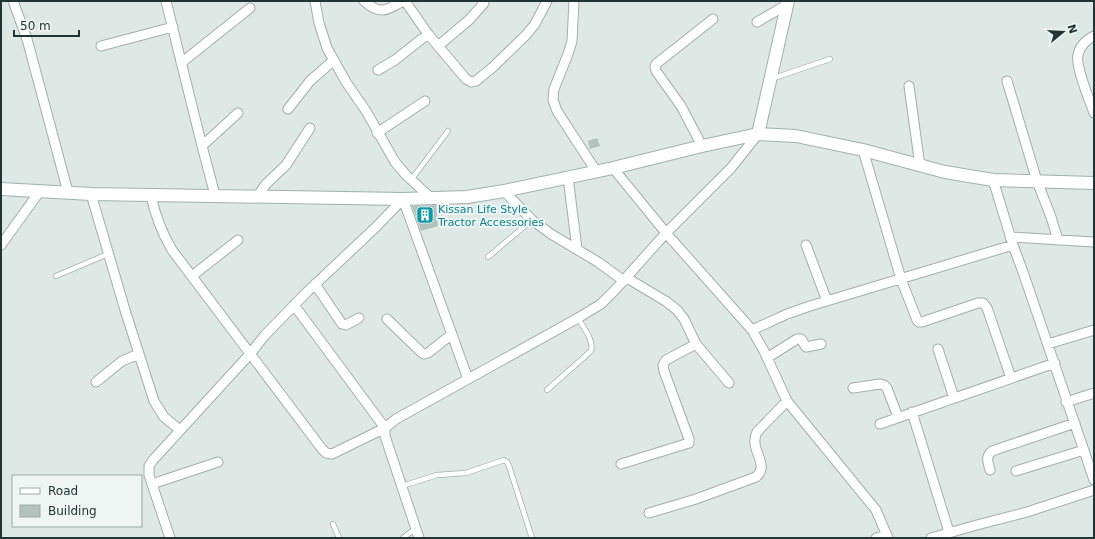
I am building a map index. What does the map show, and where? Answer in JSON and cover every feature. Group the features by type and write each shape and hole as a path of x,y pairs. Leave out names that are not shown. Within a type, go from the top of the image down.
{"main road":[{"path":"758,134 788,3"},
{"path":"1,189 90,194 215,195 257,197 403,199 467,197 504,191 613,168 758,134 796,136 863,150 945,172 993,180 1094,183"}],"street":[{"path":"14,1 27,39 68,192"},
{"path":"166,1 215,195"},
{"path":"315,1 319,23 327,48 346,82 366,111 377,133 395,162 411,180 431,198"},
{"path":"364,1 372,8 378,10 386,9 404,1 428,34 466,79 471,82 476,81 493,68 526,35 536,24 547,1"},
{"path":"574,1 572,41 554,90 554,100 557,111 596,171"},
{"path":"438,46 470,20 484,3"},
{"path":"758,22 788,3"},
{"path":"181,63 250,8"},
{"path":"702,146 681,106 655,67 656,64 713,19"},
{"path":"101,46 173,27"},
{"path":"378,70 395,60 428,34"},
{"path":"1094,36 1086,40 1081,46 1077,56 1094,113"},
{"path":"288,109 310,81 334,60"},
{"path":"1007,81 1037,182 1051,217 1058,240"},
{"path":"909,86 920,166"},
{"path":"377,133 425,101"},
{"path":"202,146 238,113"},
{"path":"257,197 266,184 286,165 310,128"},
{"path":"151,195 154,214 161,231 172,250 326,453 332,454 385,428 396,419 601,304 625,280 666,233 731,168 758,134"},
{"path":"863,150 901,279 917,320 919,322 978,302 983,303 987,308 1011,378"},
{"path":"613,168 666,233 752,330 787,401 876,510 888,536 876,538"},
{"path":"568,177 577,249"},
{"path":"993,180 1011,241 1055,363 1066,402 1075,423 1094,480"},
{"path":"1,245 40,191"},
{"path":"504,191 532,220 550,234 577,249 625,280 667,302 677,310 684,320 696,344 729,383"},
{"path":"90,194 154,401 164,417 180,430"},
{"path":"170,538 149,475 149,466 165,445 250,354 265,335 315,284 376,227 403,199 468,379"},
{"path":"192,276 238,240"},
{"path":"752,330 787,314 901,279 1011,241 1058,240 1094,242"},
{"path":"806,244 827,301"},
{"path":"315,284 342,324 346,325 359,318"},
{"path":"294,305 385,428 385,436 419,538"},
{"path":"387,319 424,354 428,353 452,334"},
{"path":"1048,344 1094,330"},
{"path":"767,358 797,339 801,339 806,347 821,344"},
{"path":"621,464 689,443 689,439 663,365 666,360 696,344"},
{"path":"938,349 954,398"},
{"path":"96,382 122,361 139,354"},
{"path":"880,424 1055,363"},
{"path":"852,388 880,384 884,385 887,388 898,417"},
{"path":"1066,402 1094,392"},
{"path":"649,513 696,499 756,477 760,474 762,468 754,445 754,438 757,432 787,401"},
{"path":"912,412 949,532"},
{"path":"990,470 987,458 988,454 992,451 1075,423"},
{"path":"1016,472 1084,450"},
{"path":"152,484 218,462"},
{"path":"932,538 949,532 1027,512 1094,490"}],"lane":[{"path":"770,80 830,59"},
{"path":"411,180 448,131"},
{"path":"488,257 532,220"},
{"path":"56,276 108,254"},
{"path":"547,390 591,351 591,341 578,318"},
{"path":"402,486 437,475 466,472 504,460 509,466 532,538"},
{"path":"333,524 338,538"},
{"path":"403,538 416,528"}],"building":[{"path":"597,138 600,146 590,149 588,141"},
{"name":"Kissan Life Style Tractor Accessories","path":"436,205 438,226 421,231 412,206"}],"place":[{"name":"Kissan Life Style Tractor Accessories","path":"425,215"}]}
